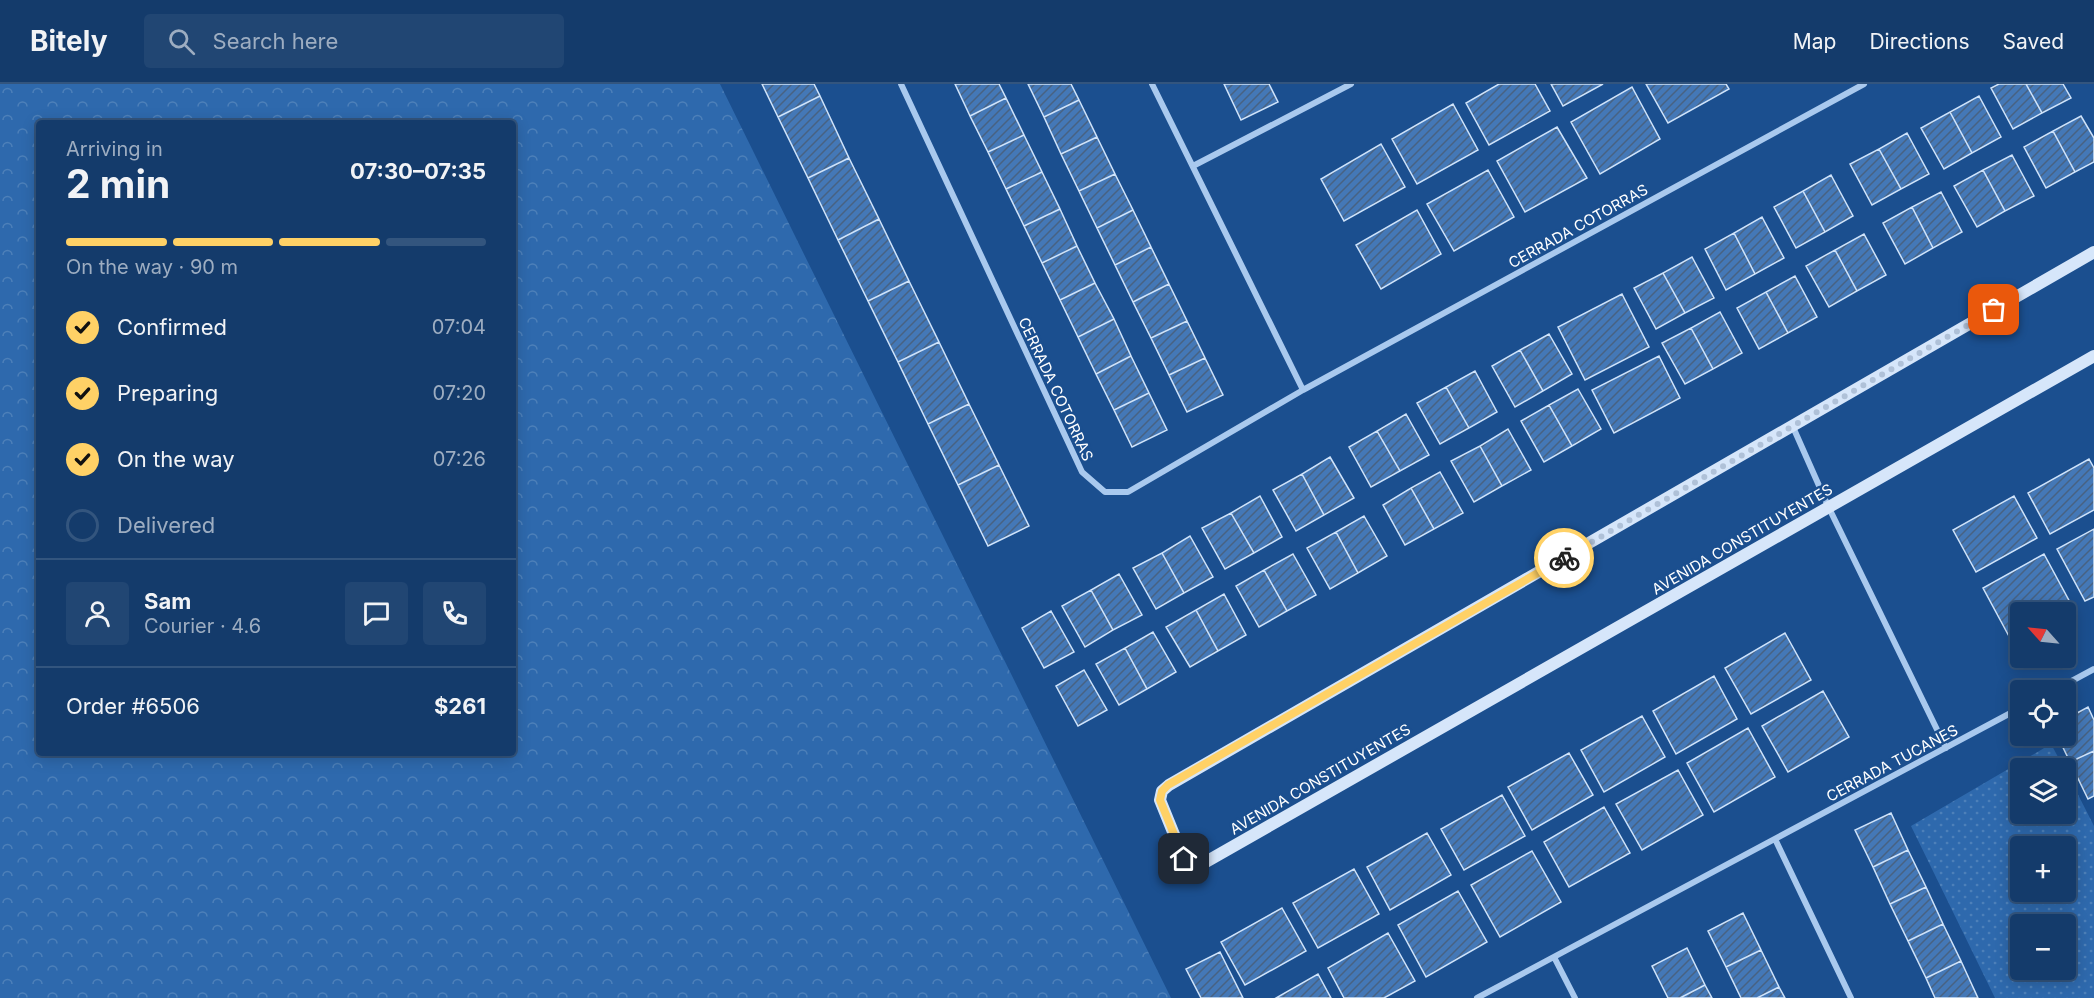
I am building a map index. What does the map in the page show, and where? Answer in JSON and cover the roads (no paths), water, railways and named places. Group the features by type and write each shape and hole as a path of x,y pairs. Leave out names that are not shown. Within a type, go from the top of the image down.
{"main road":[{"name":"AVENIDA CONSTITUYENTES","path":"2094,252 1168,785 1162,791 1160,800 1184,859 1193,866 1204,863 2094,356"}],"street":[{"name":"CERRADA COTORRAS","path":"901,84 1082,472 1105,492 1128,492 1303,390 1864,84"},
{"path":"1152,84 1303,390"},
{"path":"1192,166 1351,84"},
{"path":"1793,427 1828,507 1946,748"},
{"path":"2074,680 2094,669"},
{"name":"CERRADA TUCANES","path":"1477,998 2010,713"},
{"path":"1775,839 1851,998"},
{"path":"1554,957 1575,998"}]}
